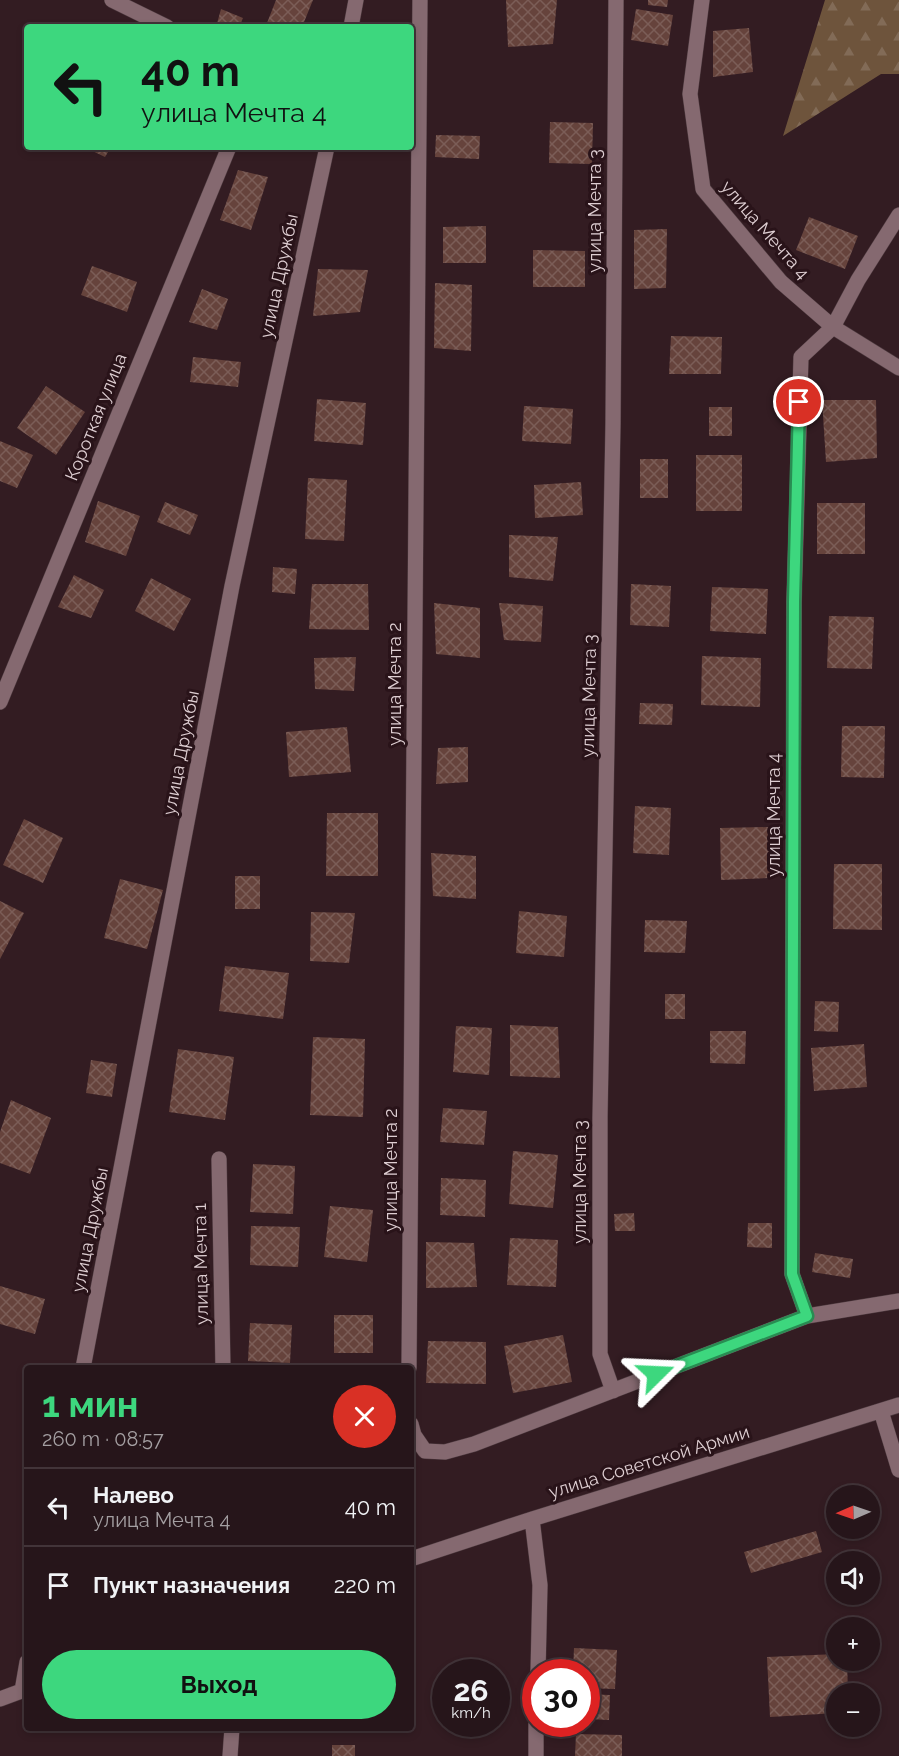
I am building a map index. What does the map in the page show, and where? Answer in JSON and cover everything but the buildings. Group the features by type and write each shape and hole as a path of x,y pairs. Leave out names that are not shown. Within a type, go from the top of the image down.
{"street":[{"path":"112,0 161,24"},
{"path":"352,24 356,0"},
{"name":"улица Мечта 2","path":"409,1365 420,0"},
{"name":"улица Мечта 3","path":"613,1391 600,1354 600,1117 614,424 616,0"},
{"name":"улица Мечта 4","path":"702,0 690,94 703,189 781,282 833,327"},
{"name":"Короткая улица","path":"0,702 228,150"},
{"name":"улица Дружбы","path":"84,1365 232,586 326,150"},
{"name":"улица Мечта 4","path":"807,1316 792,1274 794,602 801,357 833,327 858,280 899,215"},
{"path":"833,327 899,368"},
{"name":"улица Мечта 1","path":"219,1159 223,1365"},
{"path":"414,1435 418,1454 446,1452 474,1444 807,1316 899,1301"},
{"name":"улица Советской Армии","path":"414,1558 899,1405"},
{"path":"881,1411 899,1470"},
{"path":"532,1519 540,1585 538,1659"},
{"path":"0,1699 24,1690"},
{"path":"230,1756 232,1731"},
{"path":"536,1737 536,1756"}],"green space":[{"path":"825,0 899,0 899,74 881,74 783,136"}],"route":[{"path":"656,1374 807,1316 792,1274 794,602 799,402"}]}
